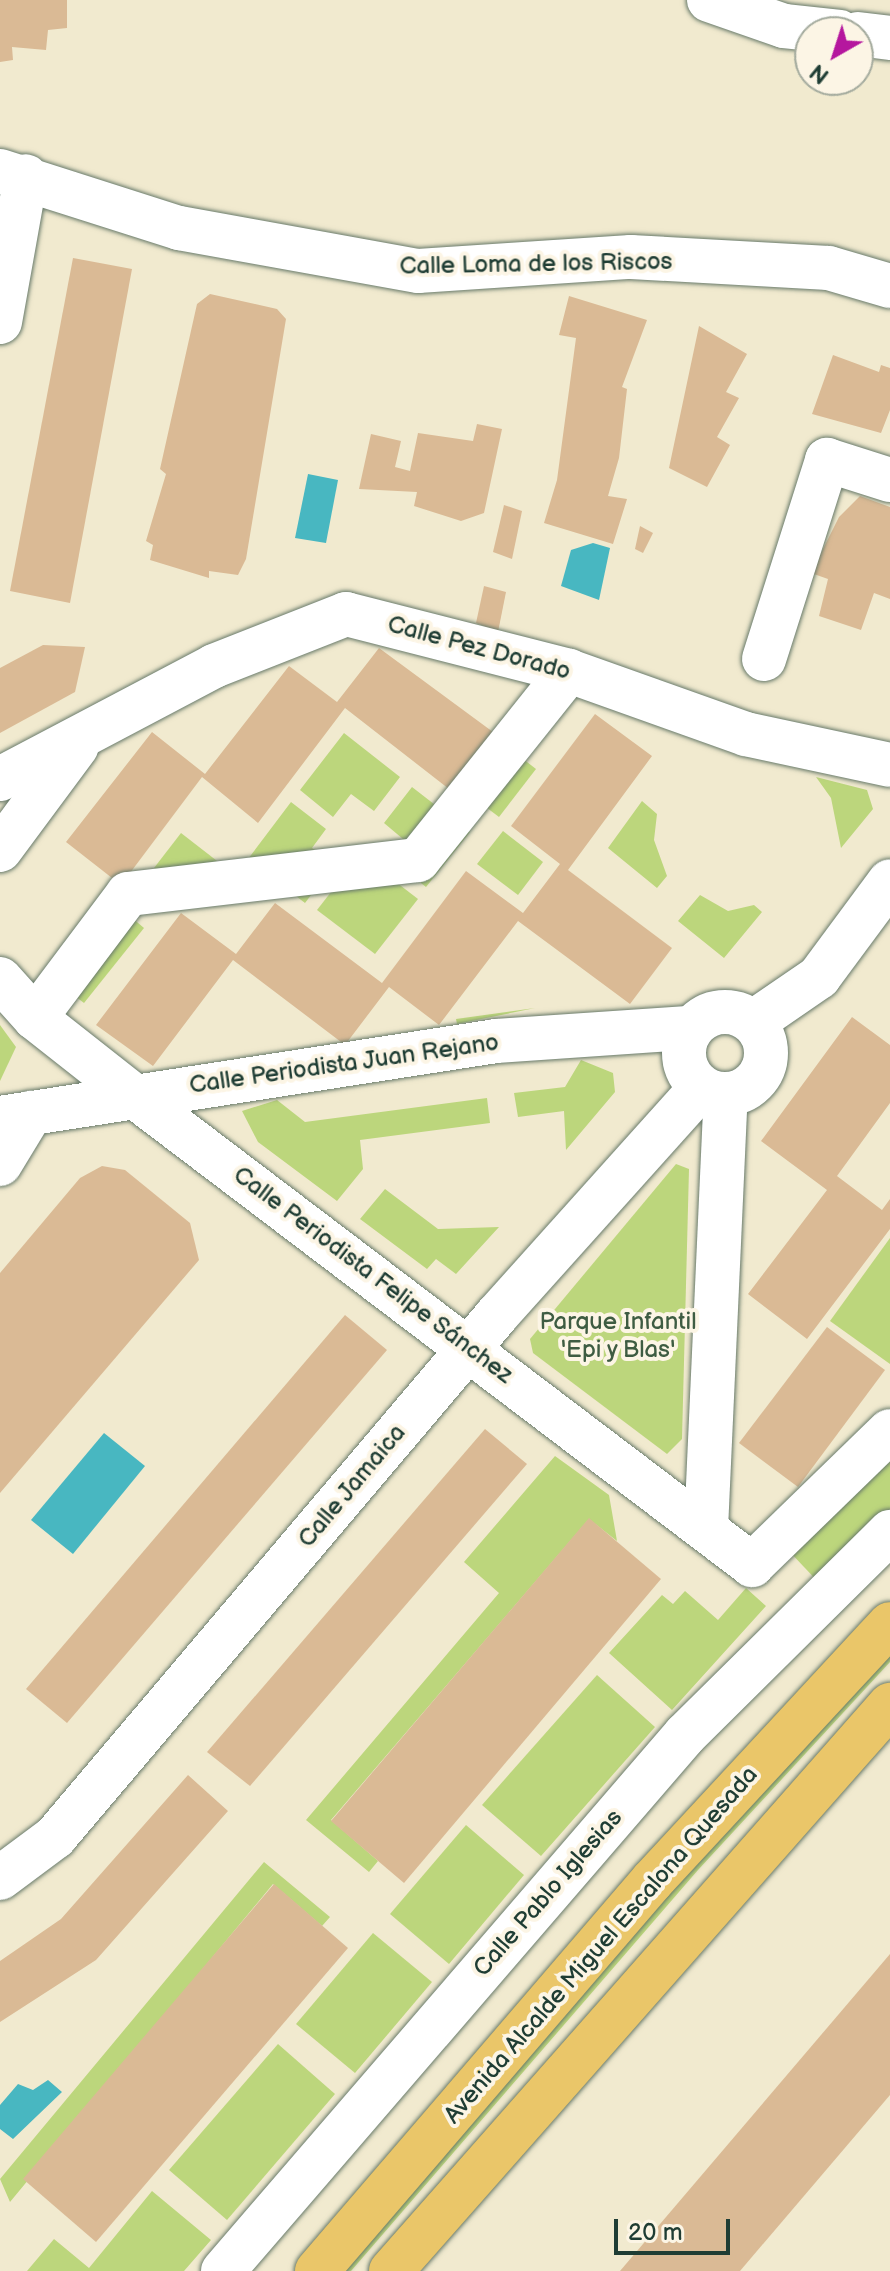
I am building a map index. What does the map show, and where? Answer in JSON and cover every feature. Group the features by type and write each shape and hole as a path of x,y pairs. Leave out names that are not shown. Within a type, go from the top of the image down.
{"main road":[{"name":"Avenida Alcalde Miguel Escalona Quesada","path":"317,2271 652,1881 890,1624"},
{"path":"391,2271 890,1705"}],"street":[{"path":"709,0 794,27"},
{"path":"0,322 13,174"},
{"name":"Calle Loma de los Riscos","path":"13,174 179,228 403,269 631,257 829,268 890,286"},
{"path":"764,659 827,460 890,480"},
{"name":"Calle Pez Dorado","path":"0,779 214,666 346,614 569,671 746,734 890,765"},
{"path":"35,1018 128,894 418,860 569,671"},
{"name":"Calle Pez Dorado","path":"0,850 84,737"},
{"path":"755,1021 819,977 890,881"},
{"name":"Calle Periodista Felipe Sánchez","path":"0,979 35,1018 134,1096 752,1565 890,1431"},
{"path":"706,1529 714,1092 683,1064 689,1028 718,1010 755,1021"},
{"path":"714,1092 757,1081 768,1055 755,1021"},
{"name":"Calle Periodista Juan Rejano","path":"16,1115 496,1041 689,1028"},
{"name":"Calle Jamaica","path":"0,1878 55,1837 469,1348 714,1092"},
{"path":"0,1164 16,1115"},
{"name":"Calle Pablo Iglesias","path":"223,2271 685,1735 890,1532"}],"green space":[{"path":"344,733 400,777 374,811 351,794 333,817 300,790"},
{"path":"495,737 536,769 499,817 458,786"},
{"path":"816,777 867,790 873,809 841,848 831,798"},
{"path":"412,787 470,832 426,887 389,858 403,839 384,823"},
{"path":"642,801 657,814 654,840 667,876 657,888 608,848"},
{"path":"291,802 326,829 312,848 334,865 305,903 248,859"},
{"path":"503,831 543,862 518,895 477,864"},
{"path":"181,833 221,864 194,899 154,868"},
{"path":"379,869 418,899 375,954 317,910 345,874"},
{"path":"700,895 728,911 754,905 762,912 724,958 678,921"},
{"path":"124,911 144,928 84,1003 63,987"},
{"path":"535,1008 457,1024 456,1019"},
{"path":"0,1025 16,1047 0,1081"},
{"path":"581,1060 613,1073 615,1092 566,1150 564,1111 518,1117 514,1093 565,1087"},
{"path":"487,1098 490,1123 360,1140 363,1169 337,1201 258,1142 242,1111 277,1100 305,1122"},
{"name":"Parque Infantil 'Epi y Blas'","path":"676,1164 689,1169 682,1439 667,1454 533,1353 530,1339"},
{"path":"385,1189 438,1229 499,1227 456,1274 436,1259 427,1269 360,1219"},
{"path":"890,1238 890,1364 830,1321"},
{"path":"890,1455 890,1518 820,1584 789,1551"},
{"path":"555,1456 609,1495 617,1541 589,1519 331,1820 378,1861 369,1872 306,1820 499,1593 464,1562"},
{"path":"746,1588 766,1606 672,1710 609,1653 662,1595 673,1604 685,1591 718,1620"},
{"path":"890,1652 890,1662 698,1870 351,2271 342,2271 647,1916"},
{"path":"597,1675 655,1727 541,1856 482,1805"},
{"path":"466,1825 524,1875 449,1964 390,1914"},
{"path":"264,1862 330,1917 322,1926 273,1884 10,2202 0,2179"},
{"path":"373,1933 432,1982 355,2073 296,2024"},
{"path":"278,2044 335,2094 227,2220 169,2170"},
{"path":"152,2191 211,2240 184,2271 27,2271 54,2239 89,2268"}],"water":[{"path":"308,474 338,480 326,543 295,538"},
{"path":"593,543 610,548 599,600 561,586 571,550"},
{"path":"104,1433 145,1466 73,1554 31,1520"},
{"path":"48,2080 62,2092 13,2139 0,2129 0,2105 18,2084 33,2090"}],"building":[{"path":"0,0 67,0 67,28 48,30 46,50 12,47 13,60 0,62"},
{"path":"73,258 132,269 70,603 10,591"},
{"path":"210,294 277,309 286,319 246,559 238,575 209,571 209,578 150,560 153,545 146,541 166,474 160,469 197,304"},
{"path":"569,296 647,320 622,387 627,389 619,458 608,496 627,499 613,544 544,523 557,480 576,338 559,335"},
{"path":"699,326 747,354 726,392 739,398 717,437 730,445 707,487 669,468"},
{"path":"833,355 879,372 881,365 890,368 890,410 881,433 812,414"},
{"path":"477,424 502,429 484,513 461,521 414,506 417,492 359,489 371,434 401,441 395,467 410,471 418,433 473,441"},
{"path":"860,496 890,507 890,599 874,593 861,630 819,616 828,579 811,573 839,517"},
{"path":"504,505 522,511 512,559 493,552"},
{"path":"640,526 653,533 643,553 635,549"},
{"path":"484,586 506,592 498,632 476,623"},
{"path":"43,645 85,647 75,692 0,733 0,668"},
{"path":"379,648 493,732 449,789 345,708 258,823 202,777 121,885 66,842 152,732 205,774 289,666 337,702"},
{"path":"595,714 652,756 568,870 672,948 630,1004 518,921 439,1025 389,987 345,1045 233,960 153,1066 96,1025 181,913 236,954 275,903 382,983 466,871 523,913 560,864 511,826"},
{"path":"852,1017 890,1045 890,1103 837,1176 882,1210 890,1199 890,1229 807,1339 748,1294 827,1190 761,1141"},
{"path":"102,1166 125,1170 190,1223 199,1260 0,1493 0,1273 80,1178"},
{"path":"345,1315 387,1350 67,1723 26,1689"},
{"path":"827,1327 885,1370 798,1487 739,1443"},
{"path":"485,1429 527,1464 250,1786 207,1752"},
{"path":"589,1518 661,1579 404,1883 331,1821"},
{"path":"188,1775 228,1811 96,1960 0,2022 0,1961 61,1919"},
{"path":"274,1884 348,1948 96,2242 23,2179"},
{"path":"890,1954 890,2095 740,2271 620,2271"}]}
